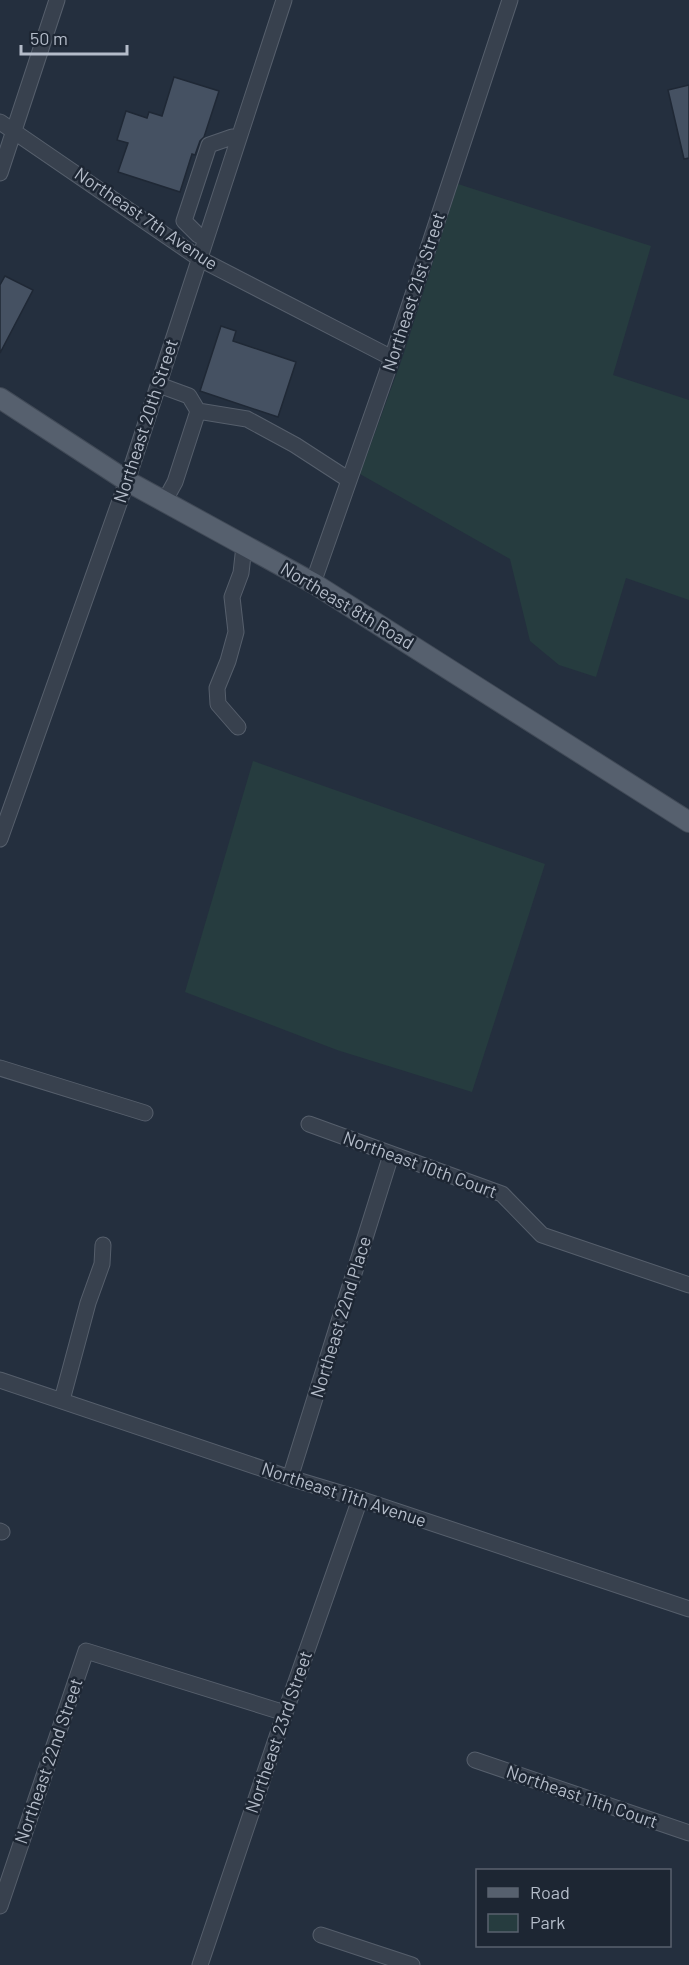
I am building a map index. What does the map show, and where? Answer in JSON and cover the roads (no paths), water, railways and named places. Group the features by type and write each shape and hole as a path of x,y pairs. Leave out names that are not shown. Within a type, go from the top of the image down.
{"main road":[{"name":"Northeast 8th Road","path":"0,398 127,481 313,583 689,822"}],"street":[{"path":"0,173 57,0"},
{"name":"Northeast 20th Street","path":"0,839 127,481 284,0"},
{"name":"Northeast 21st Street","path":"313,583 392,358 510,0"},
{"name":"Northeast 7th Avenue","path":"0,122 200,259 392,358"},
{"path":"206,239 198,235 184,221 209,145 232,136 239,138"},
{"path":"159,385 189,396 198,411 175,482 164,501"},
{"path":"198,411 247,419 295,445 349,480"},
{"path":"238,727 218,704 217,688 236,632 232,597 241,573 244,546"},
{"path":"0,1068 145,1113"},
{"name":"Northeast 10th Court","path":"309,1124 502,1194 542,1235 689,1285"},
{"name":"Northeast 22nd Place","path":"290,1478 392,1155"},
{"path":"62,1400 88,1303 102,1264 103,1245"},
{"name":"Northeast 11th Avenue","path":"0,1380 689,1609"},
{"name":"Northeast 23rd Street","path":"201,1965 285,1713 360,1499"},
{"name":"Northeast 22nd Street","path":"0,1905 86,1651 285,1713"},
{"name":"Northeast 11th Court","path":"475,1760 689,1833"},
{"path":"321,1935 412,1965"}]}
